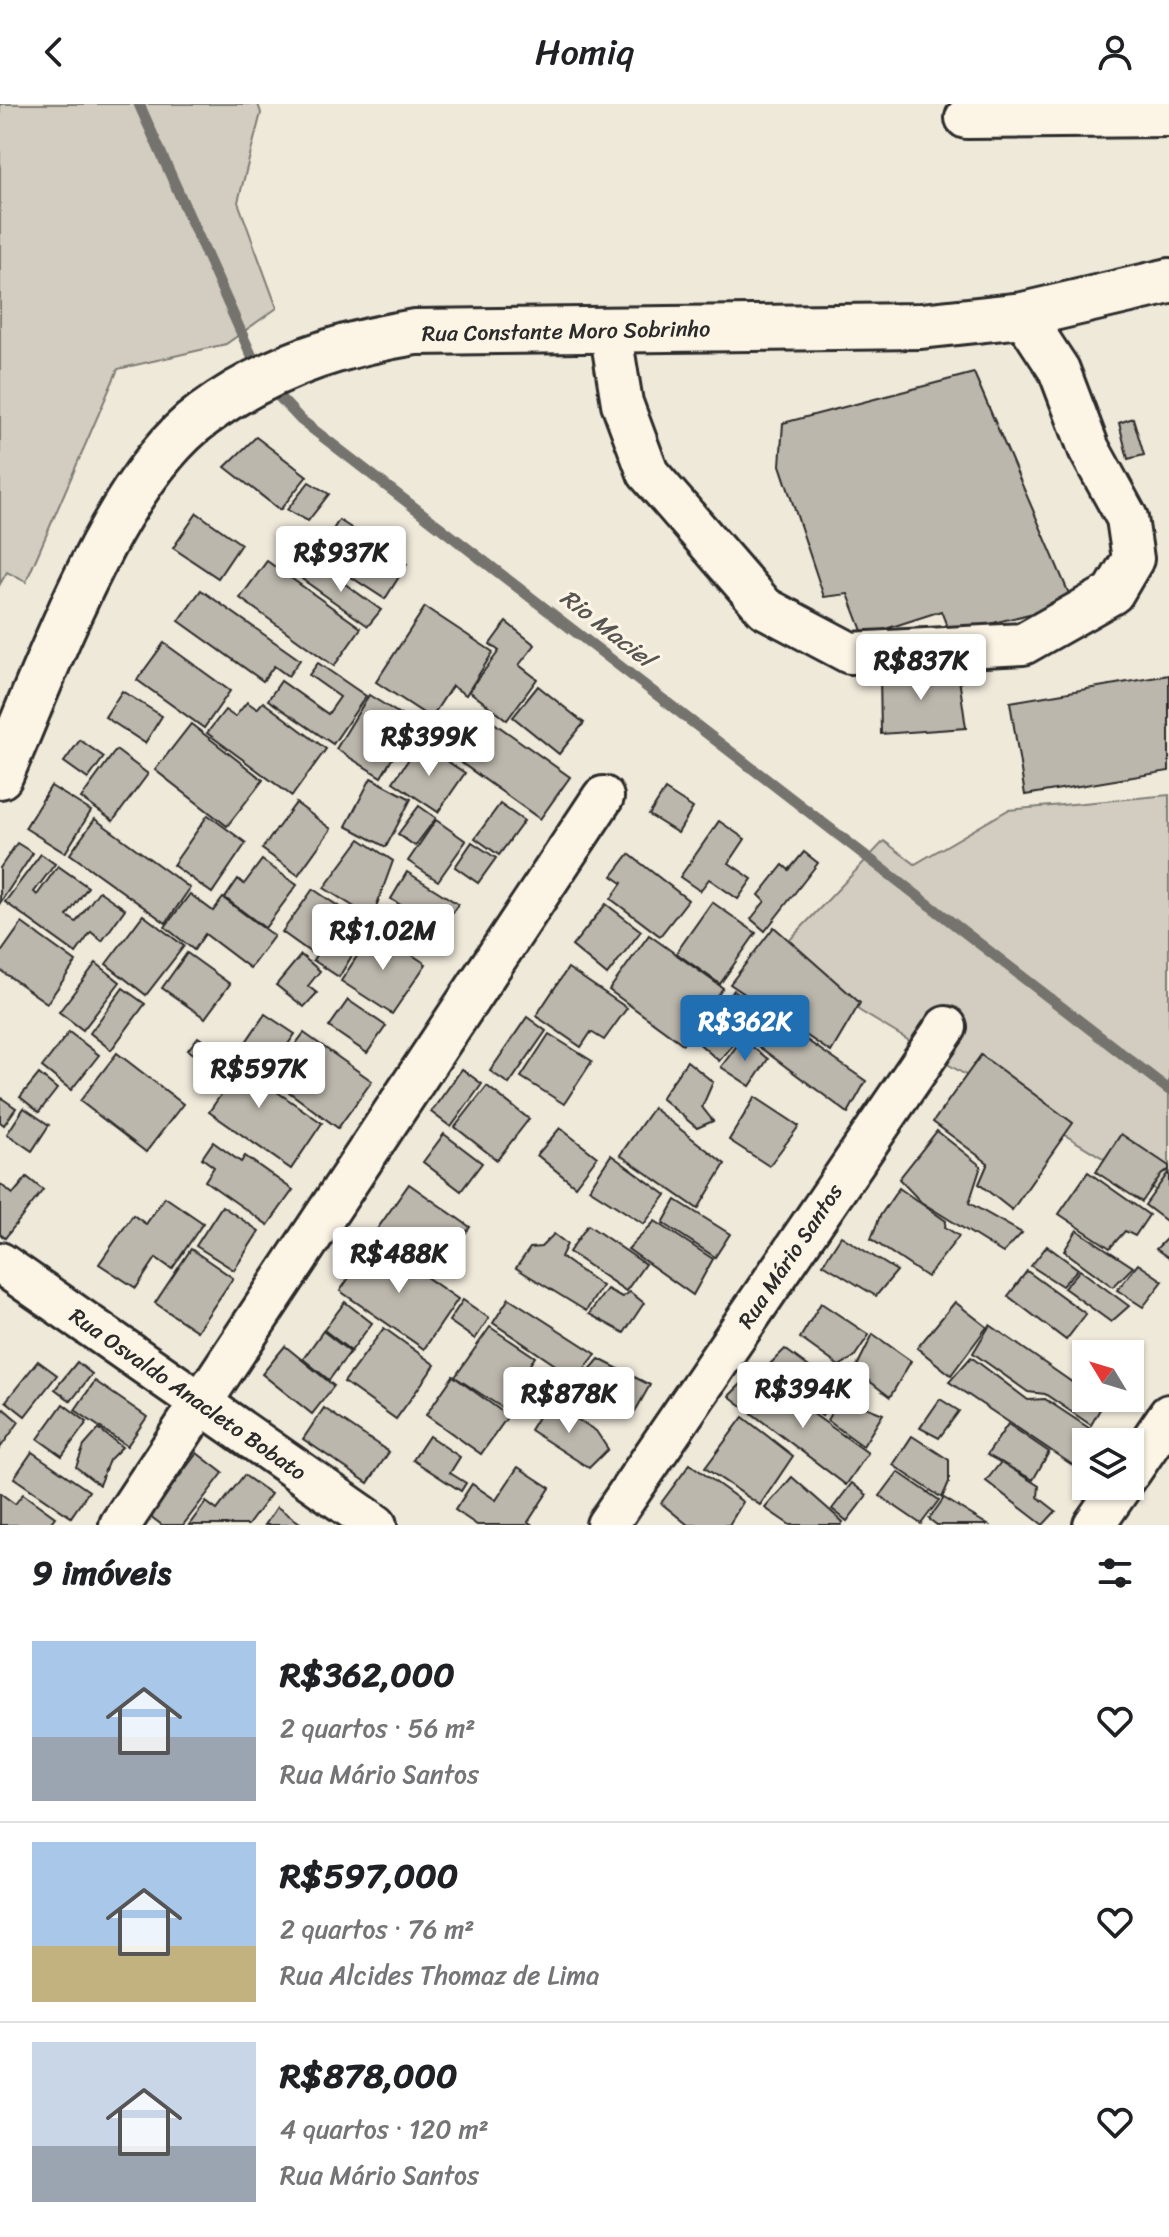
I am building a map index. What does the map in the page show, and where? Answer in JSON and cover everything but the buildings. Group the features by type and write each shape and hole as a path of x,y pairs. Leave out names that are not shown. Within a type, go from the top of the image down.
{"main road":[{"name":"Rua Constante Moro Sobrinho","path":"0,776 94,564 118,518 169,447 200,416 234,394 292,365 368,339 415,332 875,329 1023,315 1169,281"}],"street":[{"path":"966,118 1169,116"},
{"path":"610,329 622,403 648,473 765,608 850,653 1023,644 1113,593 1133,559 1127,518 1089,449 1059,370 1023,315"},
{"path":"120,1525 603,797"},
{"name":"Rua Mário Santos","path":"607,1525 946,1027"},
{"name":"Rua Osvaldo Anacleto Bobato","path":"0,1263 376,1525"},
{"path":"1144,1452 1169,1415"},
{"path":"1094,1525 1111,1500"}],"shaded area":[{"path":"0,104 258,104 261,113 238,202 277,308 226,344 118,369 26,582 7,572 0,584"},
{"path":"1169,795 1169,1198 860,1011 783,947 884,841 915,864 1008,810"}],"waterway":[{"name":"Rio Maciel","path":"139,104 258,370"},
{"name":"Rio Maciel","path":"270,387 301,420 1169,1090"}]}
